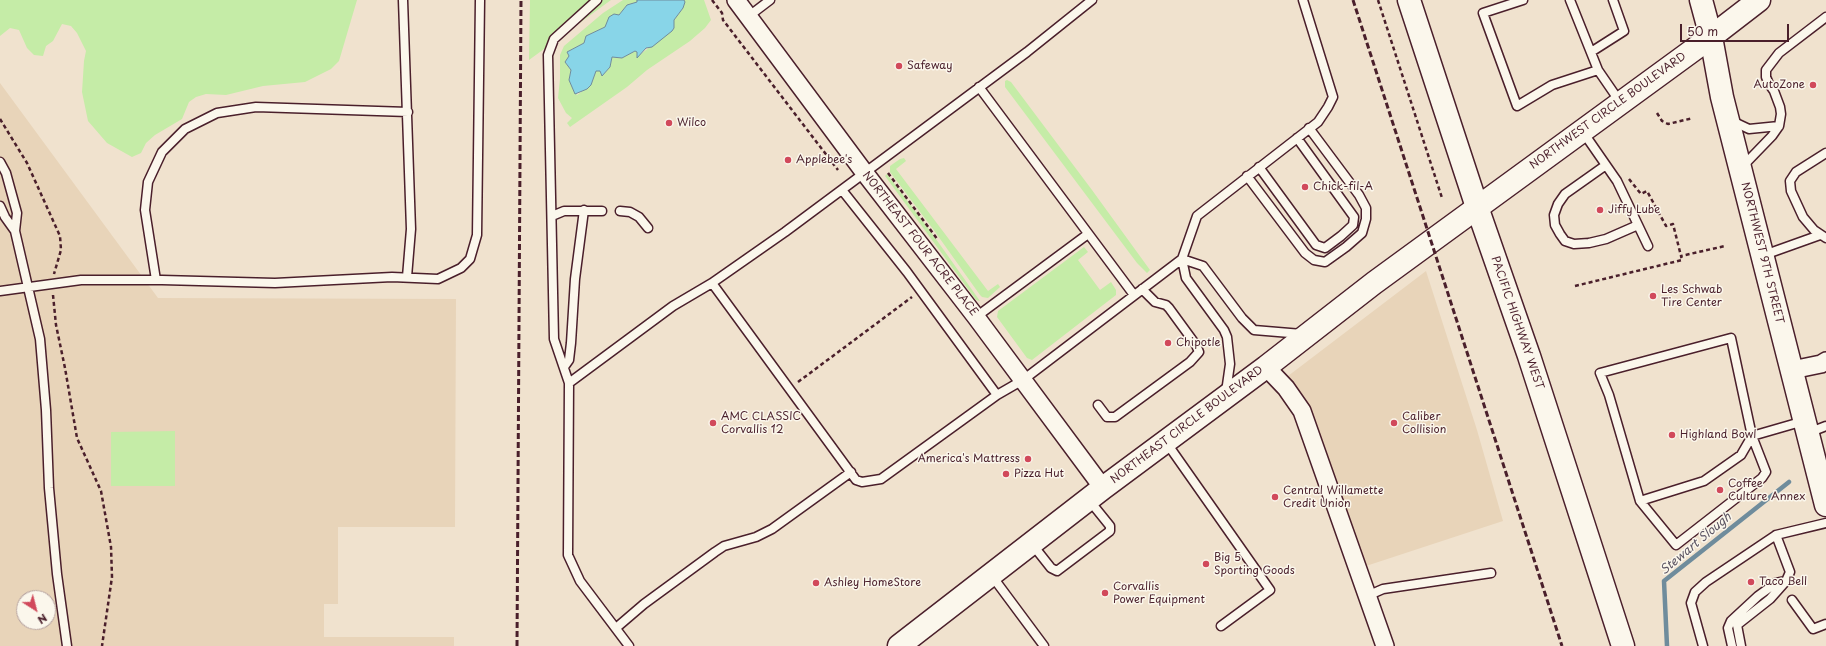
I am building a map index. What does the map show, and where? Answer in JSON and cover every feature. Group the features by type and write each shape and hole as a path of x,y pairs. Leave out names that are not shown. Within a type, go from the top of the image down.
{"main road":[{"name":"PACIFIC HIGHWAY WEST","path":"1409,0 1477,207 1529,356 1623,646"},
{"name":"NORTHWEST 9TH STREET","path":"1701,0 1711,37 1728,118 1792,370 1813,427 1826,505"},
{"name":"NORTHWEST CIRCLE BOULEVARD","path":"1477,207 1711,37 1759,0"},
{"name":"NORTHEAST CIRCLE BOULEVARD","path":"899,646 992,576 1096,494 1477,207"}],"street":[{"name":"NORTHEAST FOUR ACRE PLACE","path":"736,0 1022,380 1096,494"},
{"path":"1792,370 1821,364 1826,361"},
{"path":"1266,367 1286,388 1302,411 1386,646"}],"lane":[{"path":"403,0 411,229 407,277"},
{"path":"0,291 81,280 275,283 407,277 438,279 461,268 470,259 477,235 480,0"},
{"path":"597,0 554,39 548,55 554,339 569,383 568,555 580,581 629,646"},
{"path":"748,16 770,0"},
{"path":"569,383 673,306 712,283 842,190 864,172 1052,33 1092,0"},
{"path":"1226,397 1230,364 1227,337 1224,330 1186,278 1182,259 1197,216 1318,122 1333,97 1303,0"},
{"path":"1523,0 1483,13 1517,106 1552,85 1598,70"},
{"path":"1570,0 1598,70 1620,102"},
{"path":"1591,52 1624,31 1613,0"},
{"path":"1741,168 1772,136 1779,126 1781,114 1780,107 1774,91 1768,84 1766,70 1773,58 1826,17"},
{"path":"979,87 1134,295"},
{"path":"156,280 145,210 148,182 162,152 185,129 217,113 256,107 408,112"},
{"path":"1728,118 1736,124 1749,129 1779,126"},
{"path":"1247,176 1305,253 1314,260 1325,262 1346,247 1362,233 1366,219 1366,208 1359,195 1309,128"},
{"path":"1582,130 1626,197 1648,246"},
{"path":"1259,167 1316,245 1325,248 1341,236 1353,225 1354,217 1297,138"},
{"path":"1763,256 1823,237 1803,217 1791,191 1790,181 1796,172 1826,153"},
{"path":"0,162 6,173 17,213 15,231"},
{"path":"1606,165 1565,194 1558,204 1554,215 1555,225 1565,241 1574,244 1589,243 1606,239 1638,225"},
{"path":"842,190 921,291 997,395"},
{"path":"0,206 15,231 40,340 44,376 49,488 57,574 67,646"},
{"path":"564,367 569,360 575,279 584,210"},
{"path":"552,216 564,211 602,211"},
{"path":"620,211 630,212 639,218 648,228"},
{"path":"976,317 1088,234"},
{"path":"712,283 856,480 862,482 881,479 997,395 1022,380 1182,259"},
{"path":"1182,259 1203,266 1242,318 1254,330 1309,334"},
{"path":"1098,405 1107,417 1115,417 1190,362 1198,352 1196,345 1169,308 1155,302 1142,289"},
{"path":"1731,338 1752,436 1766,472 1762,478 1676,545 1640,501 1609,395 1600,373 1731,338"},
{"path":"1752,436 1813,427"},
{"path":"1640,501 1704,481 1741,455 1752,436"},
{"path":"1166,441 1270,590 1221,626"},
{"path":"616,628 644,604 724,546 756,537 772,529 851,472"},
{"path":"1032,544 1051,568 1057,571 1110,531 1110,526 1096,494"},
{"path":"1703,646 1691,603 1695,592 1706,582 1776,534 1826,523"},
{"path":"1741,646 1737,625 1770,599 1786,581 1790,572 1776,534"},
{"path":"1367,596 1383,589 1491,573"},
{"path":"992,576 1044,646"},
{"path":"1732,646 1728,628 1731,621 1758,596 1776,584 1786,581"},
{"path":"1792,600 1813,629 1826,624"}],"path":[{"path":"712,0 722,13 723,20 838,170"},
{"path":"1378,0 1442,198"},
{"path":"1657,113 1662,121 1668,124 1693,118"},
{"path":"0,119 27,163 62,242 54,270 56,326 77,438 101,491 111,547 112,577 102,646"},
{"path":"1575,286 1682,260 1673,224 1666,226 1647,191 1641,194 1626,175"},
{"path":"1681,256 1725,246"},
{"path":"797,382 921,291"}],"shaded area":[{"path":"0,83 158,298 456,299 455,527 338,527 338,604 324,604 324,637 454,637 454,646 0,646"},
{"name":"Caliber Collision","path":"1426,271 1477,430 1503,521 1366,566 1307,405 1288,376"}],"green space":[{"path":"0,0 357,0 339,61 331,69 305,82 263,86 226,95 206,94 196,97 189,102 182,119 155,135 146,143 141,153 132,157 107,143 88,121 82,92 86,51 77,33 71,26 62,24 53,41 46,46 43,56 34,55 27,48 19,30 10,28 0,36"},
{"path":"530,0 611,0 529,60"},
{"path":"623,0 637,0 637,2 627,5 619,15 605,27 586,36 584,43 567,52 569,56 565,62 571,70 569,80 577,95 591,85 596,71 600,71 602,76 610,67 612,57 622,58 637,51 637,57 674,28 674,20 683,8 684,0 704,0 711,20 705,28 690,41 647,70 627,87 570,127 567,123 572,118 566,113 558,98 560,55 564,46 603,13"},
{"path":"1007,80 1011,82 1092,190 1150,270 1147,273 1137,263 1005,87 1005,81"},
{"path":"904,158 906,161 896,169 988,291 998,284 1000,287 988,298 980,295 890,172 890,166"},
{"path":"887,174 931,232 980,301 976,300 885,176"},
{"path":"1084,247 1088,252 1078,260 1100,290 1111,282 1116,290 1116,295 1032,360 1027,358 997,317 998,311"},
{"path":"175,431 175,486 111,486 111,432"}],"water":[{"path":"637,0 684,0 685,2 683,8 674,20 674,28 672,31 652,47 646,48 637,58 637,52 635,51 622,58 612,57 610,67 602,76 600,71 596,71 591,85 587,89 575,94 569,80 571,70 565,62 569,56 567,52 584,43 586,36 605,27 609,17 614,14 619,15 627,5 637,2"}],"waterway":[{"name":"Stewart Slough","path":"1667,646 1664,581 1789,482"}],"railway":[{"path":"517,646 521,0"},
{"path":"1353,0 1562,646"}],"place":[{"name":"Safeway","path":"899,66"},
{"name":"AutoZone","path":"1813,85"},
{"name":"Wilco","path":"669,123"},
{"name":"Applebee's","path":"788,160"},
{"name":"Chick-fil-A","path":"1305,187"},
{"name":"Jiffy Lube","path":"1600,210"},
{"name":"Les Schwab Tire Center","path":"1653,296"},
{"name":"Chipotle","path":"1168,343"},
{"name":"AMC CLASSIC Corvallis 12","path":"713,423"},
{"name":"Caliber Collision","path":"1394,423"},
{"name":"Highland Bowl","path":"1672,435"},
{"name":"America's Mattress","path":"1028,459"},
{"name":"Pizza Hut","path":"1006,474"},
{"name":"Coffee Culture Annex","path":"1720,490"},
{"name":"Central Willamette Credit Union","path":"1275,497"},
{"name":"Big 5 Sporting Goods","path":"1206,564"},
{"name":"Taco Bell","path":"1751,582"},
{"name":"Ashley HomeStore","path":"816,583"},
{"name":"Corvallis Power Equipment","path":"1105,593"}]}
